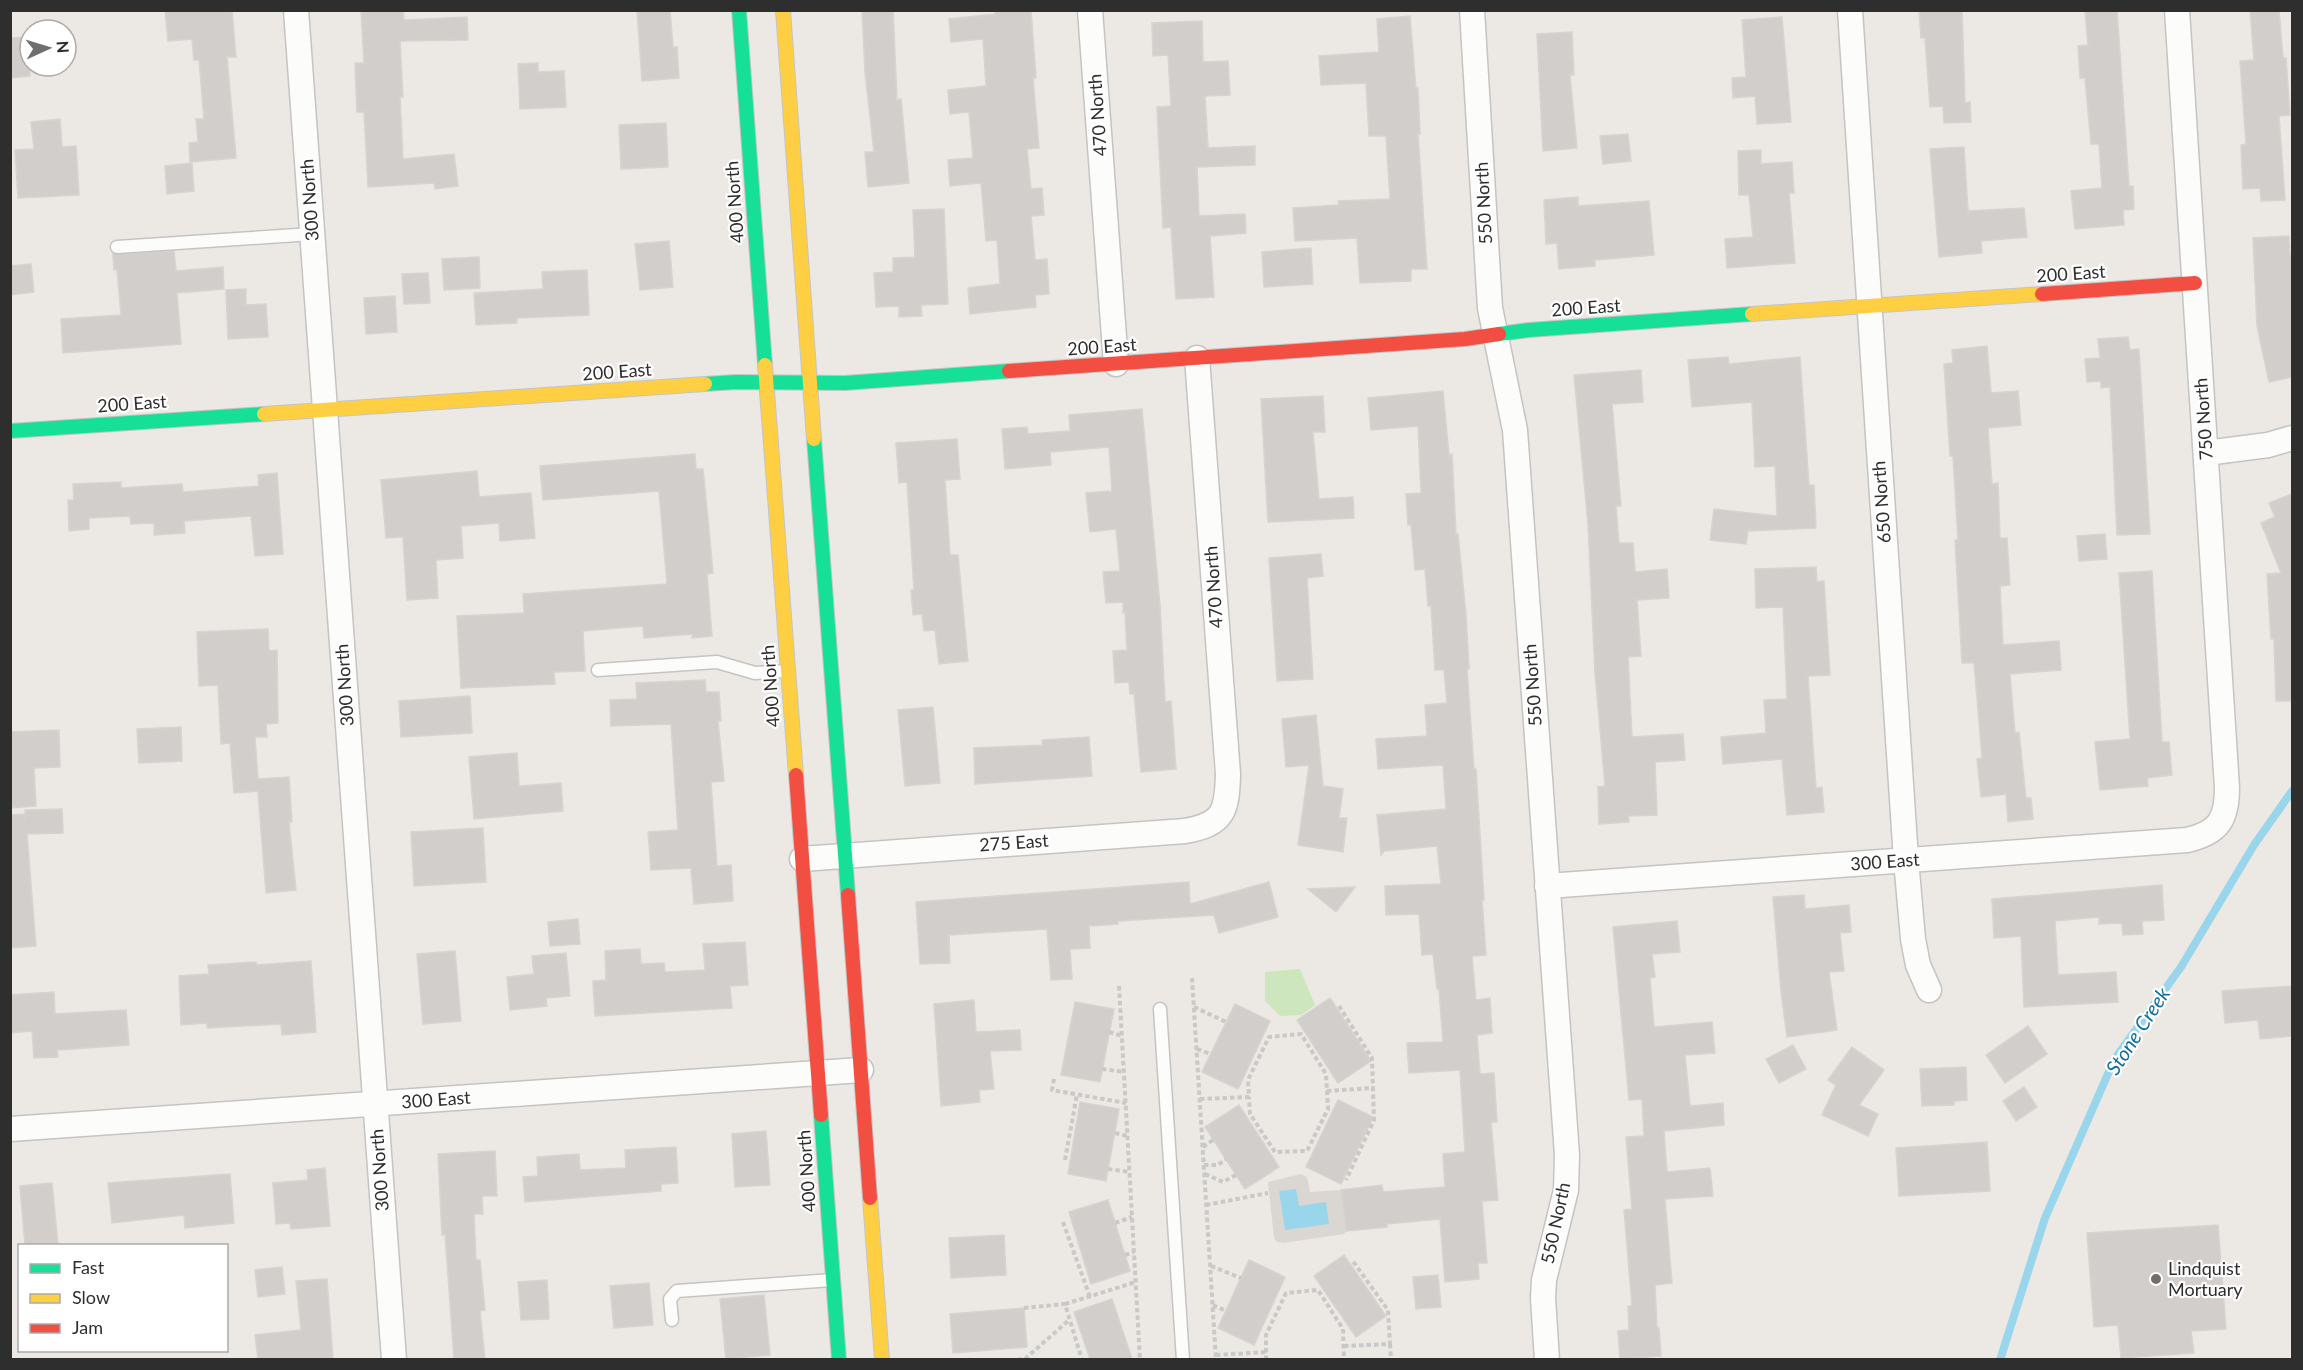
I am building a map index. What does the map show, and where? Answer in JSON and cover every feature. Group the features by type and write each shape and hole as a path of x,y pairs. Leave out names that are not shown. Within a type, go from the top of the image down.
{"main road":[{"name":"400 North","path":"739,10 838,1359"},
{"path":"783,10 882,1359"},
{"name":"200 East","path":"10,431 736,382 845,383 1465,339 1529,330 2195,283"}],"street":[{"name":"300 North","path":"296,10 394,1359"},
{"name":"470 North","path":"1090,10 1116,364"},
{"name":"550 North","path":"1472,10 1490,308 1515,430 1567,1172 1566,1191 1544,1280 1547,1359"},
{"name":"650 North","path":"1850,10 1906,860 1913,939 1918,965 1929,990"},
{"name":"750 North","path":"2177,10 2227,788 2224,814 2218,825"},
{"name":"470 North","path":"1197,358 1228,774 1226,801 1222,815"},
{"path":"2206,453 2268,446 2292,438"},
{"name":"275 East","path":"802,859 1185,831 1213,823 1222,815"},
{"name":"300 East","path":"1547,886 2187,840 2210,833 2218,825"},
{"name":"300 East","path":"10,1129 861,1070"}],"lane":[{"path":"117,247 312,234"},
{"path":"598,670 717,662 754,673 788,671"},
{"path":"1160,1010 1183,1359"},
{"path":"672,1320 670,1299 677,1292 833,1280"}],"path":[{"path":"1192,978 1216,1357 1266,1352"},
{"path":"1119,986 1140,1359"},
{"path":"1194,1006 1226,1022"},
{"path":"1339,1006 1372,1058 1374,1120 1346,1180"},
{"path":"1109,1032 1122,1036"},
{"path":"1300,1034 1326,1074 1328,1109 1307,1151 1275,1152 1251,1114 1249,1096 1248,1080 1269,1037 1300,1034"},
{"path":"1197,1049 1210,1054"},
{"path":"1102,1069 1124,1072"},
{"path":"1054,1079 1052,1090 1125,1103"},
{"path":"1327,1091 1373,1088"},
{"path":"1065,1160 1077,1094"},
{"path":"1200,1099 1249,1096"},
{"path":"1115,1133 1127,1136"},
{"path":"1203,1147 1213,1140"},
{"path":"1204,1165 1218,1165 1226,1159"},
{"path":"1108,1169 1130,1172"},
{"path":"1205,1174 1223,1182 1236,1175"},
{"path":"1206,1204 1268,1193"},
{"path":"1115,1223 1132,1217"},
{"path":"1063,1222 1090,1297"},
{"path":"1125,1255 1134,1252"},
{"path":"1352,1260 1388,1310 1391,1359"},
{"path":"1210,1266 1241,1278"},
{"path":"1024,1308 1065,1304 1136,1282"},
{"path":"1266,1359 1266,1335 1286,1293 1318,1290 1343,1329 1344,1359"},
{"path":"1065,1304 1082,1359"},
{"path":"1213,1305 1226,1311"},
{"path":"1010,1359 1025,1359 1069,1320"},
{"path":"1344,1346 1390,1344"}],"green space":[{"path":"1300,969 1315,1005 1301,1015 1280,1016 1265,1001 1265,972"}],"shaded area":[{"path":"1301,1174 1307,1177 1310,1192 1341,1190 1346,1231 1344,1234 1283,1243 1277,1242 1274,1238 1268,1182"}],"water":[{"path":"1296,1189 1299,1206 1326,1202 1329,1224 1285,1230 1279,1191"}],"building":[{"path":"165,10 232,10 236,57 227,57 236,158 190,162 189,143 198,142 196,119 204,119 199,60 194,60 192,39 168,41"},
{"path":"361,10 403,10 404,20 467,17 468,40 400,41 403,159 454,154 458,186 435,189 434,183 368,187 364,112 357,112 355,63 364,63"},
{"path":"637,10 670,10 673,47 677,47 679,78 642,81"},
{"path":"862,10 893,10 897,100 901,99 909,183 868,187 865,152 874,152 865,72"},
{"path":"995,10 1031,10 1036,78 1033,78 1039,148 1027,149 1031,189 1042,188 1044,215 1031,216 1035,260 1047,259 1049,294 1035,295 1036,307 970,314 968,288 1000,284 997,240 986,241 981,183 950,186 948,160 973,158 969,112 950,114 948,90 986,86 983,39 951,42 949,19 995,14"},
{"path":"1919,10 1962,10 1965,103 1970,102 1971,122 1944,123 1943,106 1930,107 1925,38 1921,38"},
{"path":"2085,10 2117,10 2129,186 2133,186 2134,209 2123,210 2124,225 2075,229 2071,191 2102,188 2099,144 2091,144 2085,78 2080,78 2078,46 2088,45"},
{"path":"2250,10 2279,10 2283,58 2286,58 2290,115 2279,116 2285,200 2261,201 2260,188 2243,189 2241,145 2246,144 2240,61 2254,60"},
{"path":"1410,16 1416,89 1418,88 1420,134 1418,134 1427,269 1411,269 1411,281 1360,283 1357,238 1295,241 1293,208 1339,205 1338,201 1390,199 1386,136 1369,136 1366,83 1321,85 1319,56 1379,52 1377,19"},
{"path":"1782,17 1791,122 1757,124 1755,96 1733,98 1732,78 1746,77 1742,20"},
{"path":"1202,21 1203,62 1228,61 1230,95 1205,96 1208,148 1255,146 1255,165 1197,167 1199,216 1245,214 1246,233 1210,236 1214,297 1176,299 1171,227 1163,228 1157,107 1171,106 1168,55 1153,56 1152,23"},
{"path":"1572,32 1574,75 1570,75 1577,148 1543,151 1537,34"},
{"path":"10,38 18,38 18,77 10,78"},
{"path":"538,63 538,72 564,71 566,107 520,109 518,64"},
{"path":"60,119 62,147 76,146 79,195 18,198 15,150 34,149 31,122"},
{"path":"666,123 668,167 621,169 619,125"},
{"path":"1628,134 1631,161 1603,164 1600,136"},
{"path":"1964,147 1968,211 2024,208 2027,237 1981,241 1982,253 1939,257 1930,149"},
{"path":"1761,150 1761,164 1792,162 1794,193 1789,193 1795,263 1727,268 1725,239 1753,237 1749,195 1739,195 1738,151"},
{"path":"192,163 194,191 167,194 165,166"},
{"path":"1578,197 1578,206 1649,201 1654,255 1595,260 1595,266 1559,269 1557,243 1546,244 1544,200"},
{"path":"944,209 948,304 921,305 922,316 899,317 899,306 876,307 874,273 893,272 893,258 915,257 913,210"},
{"path":"2289,236 2290,255 2292,255 2292,377 2269,382 2257,326 2253,238"},
{"path":"669,241 673,287 640,290 635,244"},
{"path":"1311,248 1313,284 1264,287 1262,252"},
{"path":"174,251 176,271 223,267 224,289 177,293 181,344 63,353 61,319 121,315 117,269 114,270 113,254"},
{"path":"479,257 480,288 444,290 442,259"},
{"path":"31,264 34,292 10,295 10,266"},
{"path":"587,270 589,315 517,318 517,323 476,325 474,293 543,289 542,272"},
{"path":"428,273 430,303 404,304 402,274"},
{"path":"246,289 246,305 266,304 268,337 228,339 226,290"},
{"path":"395,296 397,332 366,334 364,298"},
{"path":"2128,337 2130,350 2139,349 2150,534 2117,535 2110,387 2101,388 2101,381 2087,382 2085,359 2100,358 2098,339"},
{"path":"1987,346 1991,393 2018,391 2021,425 1988,428 1992,484 1998,483 2000,538 2007,538 2010,585 2000,586 2003,645 2059,641 2061,670 2010,674 2015,733 2019,732 2026,798 2031,798 2033,819 2008,822 2006,794 1981,797 1977,759 1982,758 1974,663 1962,663 1953,456 1950,456 1944,364 1953,363 1952,350"},
{"path":"1728,357 1729,364 1800,357 1809,485 1814,485 1816,528 1748,531 1746,544 1710,540 1714,509 1777,516 1775,466 1755,467 1752,402 1692,407 1688,360"},
{"path":"1641,370 1643,402 1612,404 1621,506 1616,506 1619,543 1633,543 1635,572 1667,569 1669,598 1637,600 1641,656 1628,657 1632,737 1683,734 1685,760 1655,762 1657,815 1628,816 1629,822 1599,824 1598,787 1605,786 1595,673 1588,524 1574,375"},
{"path":"1443,391 1449,455 1452,454 1456,534 1458,534 1466,615 1469,669 1467,669 1484,900 1482,900 1486,955 1472,956 1476,1000 1490,998 1492,1033 1477,1035 1480,1074 1494,1073 1497,1122 1491,1122 1498,1200 1482,1201 1487,1263 1478,1263 1479,1279 1445,1282 1440,1219 1346,1231 1341,1190 1382,1185 1383,1192 1445,1187 1443,1154 1465,1152 1460,1070 1409,1073 1407,1043 1443,1042 1439,989 1437,989 1433,954 1422,955 1419,914 1386,915 1385,886 1441,884 1437,846 1384,851 1381,855 1377,815 1446,809 1443,765 1378,769 1376,739 1427,736 1425,705 1447,703 1444,670 1435,670 1431,606 1428,606 1425,569 1415,570 1411,525 1408,525 1406,494 1421,493 1418,426 1371,430 1368,398"},
{"path":"1323,396 1325,432 1313,432 1319,499 1353,497 1354,518 1268,522 1261,399"},
{"path":"1142,409 1160,605 1165,702 1171,701 1176,769 1141,772 1134,694 1130,694 1129,682 1115,683 1113,651 1127,650 1123,602 1106,603 1103,572 1120,571 1116,529 1090,532 1086,493 1112,491 1109,447 1050,452 1051,465 1005,469 1002,429 1027,427 1028,434 1070,431 1069,415"},
{"path":"957,439 960,479 945,480 950,555 958,555 968,661 939,664 935,630 924,631 922,614 913,615 911,590 914,590 907,482 899,483 896,443"},
{"path":"695,454 696,469 703,469 708,519 713,573 707,574 712,636 692,638 693,634 644,638 643,626 583,631 585,671 554,672 555,684 461,688 457,616 524,613 523,594 667,584 659,491 543,500 540,466"},
{"path":"477,471 479,497 531,493 535,538 500,541 499,523 461,526 463,558 436,560 438,598 407,600 403,537 386,538 381,480"},
{"path":"277,473 283,554 255,556 251,516 184,521 185,533 154,535 154,523 131,524 130,516 89,518 89,529 69,531 68,500 74,500 73,484 121,482 121,488 182,484 183,492 259,486 258,475"},
{"path":"2292,494 2292,701 2276,701 2274,639 2271,639 2267,574 2281,573 2261,523 2275,517 2269,503"},
{"path":"2105,534 2107,559 2079,561 2077,536"},
{"path":"1321,554 1323,576 1307,578 1313,679 1277,681 1269,558"},
{"path":"1816,567 1817,582 1824,581 1830,675 1808,676 1816,788 1822,787 1824,812 1787,815 1782,759 1723,764 1721,737 1766,733 1764,700 1787,699 1783,607 1756,608 1755,569"},
{"path":"2152,571 2162,742 2169,742 2172,775 2147,778 2148,786 2100,790 2095,742 2130,739 2119,573"},
{"path":"268,629 269,651 277,650 278,723 266,724 267,737 255,737 258,779 289,777 292,822 289,822 296,890 266,893 258,791 234,793 230,743 221,744 218,685 199,686 197,632"},
{"path":"705,680 706,692 719,692 721,721 718,721 724,781 711,782 717,866 731,865 733,901 694,904 691,868 651,870 648,832 678,830 671,724 611,726 610,700 637,699 636,683"},
{"path":"470,696 472,733 401,737 399,701"},
{"path":"933,707 940,783 905,786 898,710"},
{"path":"1316,715 1323,786 1343,789 1339,818 1347,818 1343,852 1298,845 1309,765 1286,767 1282,719"},
{"path":"181,727 182,761 139,763 137,729"},
{"path":"59,730 60,767 34,768 36,806 10,808 10,732"},
{"path":"1089,737 1092,776 975,784 974,748 1043,745 1042,740"},
{"path":"517,753 519,786 561,783 563,811 474,819 469,757"},
{"path":"62,809 63,833 27,834 36,946 10,948 10,815 25,814 25,810"},
{"path":"483,828 486,882 414,886 411,832"},
{"path":"1189,882 1190,904 1269,882 1278,917 1219,933 1214,915 1118,921 1118,924 1089,926 1090,948 1070,949 1072,979 1051,980 1047,929 949,935 950,963 920,964 916,902"},
{"path":"2162,885 2164,920 2142,921 2143,934 2123,935 2122,923 2099,924 2099,917 2055,921 2058,975 2116,972 2118,1002 2024,1007 2021,936 1994,938 1992,899"},
{"path":"1355,887 1336,912 1308,889"},
{"path":"1804,895 1805,909 1849,905 1851,932 1840,933 1844,971 1829,972 1837,1030 1787,1037 1773,897"},
{"path":"578,919 580,944 550,946 548,922"},
{"path":"1677,921 1680,952 1652,954 1655,977 1650,978 1654,1027 1712,1022 1715,1053 1685,1055 1690,1106 1723,1103 1724,1125 1664,1131 1667,1172 1710,1168 1713,1196 1665,1199 1672,1283 1655,1285 1661,1356 1620,1359 1618,1331 1629,1330 1628,1306 1632,1306 1624,1210 1632,1209 1626,1137 1644,1136 1642,1099 1629,1100 1613,927"},
{"path":"745,942 748,985 730,986 732,1008 595,1016 593,981 606,980 605,951 640,949 641,964 664,963 665,972 705,970 703,944"},
{"path":"455,951 461,1021 423,1024 417,954"},
{"path":"566,953 570,996 546,998 547,1006 510,1010 507,977 534,974 532,956"},
{"path":"311,961 316,1032 282,1035 281,1024 207,1028 207,1023 181,1025 179,976 209,974 208,965 256,962 256,965"},
{"path":"2292,986 2292,1036 2260,1039 2258,1020 2225,1023 2222,991"},
{"path":"54,992 55,1014 126,1010 129,1045 57,1050 58,1057 34,1058 32,1031 10,1033 10,995"},
{"path":"1330,998 1371,1061 1338,1083 1297,1020"},
{"path":"974,1000 976,1032 1020,1030 1021,1050 990,1051 994,1089 979,1090 980,1102 941,1106 934,1004"},
{"path":"1075,1002 1114,1009 1100,1082 1061,1075"},
{"path":"1235,1004 1270,1021 1238,1089 1202,1072"},
{"path":"2028,1026 2047,1054 2005,1083 1986,1055"},
{"path":"1793,1045 1806,1069 1779,1083 1766,1059"},
{"path":"1852,1047 1884,1070 1859,1105 1878,1114 1868,1136 1822,1115 1836,1085 1828,1080"},
{"path":"1966,1067 1967,1100 1954,1101 1954,1105 1922,1106 1920,1069"},
{"path":"2024,1087 2037,1107 2016,1121 2003,1101"},
{"path":"1338,1100 1373,1117 1341,1184 1306,1167"},
{"path":"1080,1102 1119,1109 1106,1181 1068,1174"},
{"path":"1239,1105 1279,1167 1245,1189 1205,1127"},
{"path":"766,1131 770,1185 735,1187 732,1134"},
{"path":"1987,1142 1990,1191 1899,1196 1896,1148"},
{"path":"676,1147 678,1183 661,1184 661,1191 525,1202 523,1177 538,1176 537,1157 579,1154 580,1170 626,1168 625,1150"},
{"path":"495,1151 497,1196 482,1196 483,1214 474,1214 476,1260 480,1260 485,1310 480,1311 485,1359 454,1359 445,1234 442,1235 438,1154"},
{"path":"325,1168 330,1226 291,1229 290,1223 276,1224 273,1183 308,1180 307,1170"},
{"path":"230,1174 234,1223 185,1228 184,1215 112,1223 108,1183"},
{"path":"52,1183 58,1244 25,1244 20,1186"},
{"path":"1108,1200 1130,1271 1091,1284 1069,1212"},
{"name":"Lindquist Mortuary","path":"2218,1225 2226,1329 2191,1331 2194,1353 2121,1358 2118,1325 2094,1327 2087,1233"},
{"path":"1004,1235 1006,1275 951,1278 949,1238"},
{"path":"1344,1255 1386,1316 1356,1337 1314,1276"},
{"path":"1249,1260 1285,1277 1254,1345 1218,1328"},
{"path":"282,1267 285,1294 258,1297 255,1270"},
{"path":"1438,1275 1441,1307 1416,1309 1413,1277"},
{"path":"327,1279 333,1359 258,1359 255,1335 301,1330 296,1281"},
{"path":"547,1280 549,1319 521,1320 518,1282"},
{"path":"649,1283 653,1325 614,1328 610,1286"},
{"path":"764,1295 770,1355 726,1359 720,1299"},
{"path":"1112,1299 1132,1359 1090,1359 1074,1312"},
{"path":"1024,1308 1027,1347 953,1353 950,1314"}],"waterway":[{"name":"Stone Creek","path":"2000,1360 2045,1218 2114,1060 2181,967 2254,845 2292,791"}],"traffic: fast":[{"path":"739,10 765,365"},
{"path":"1499,334 1752,314"},
{"path":"705,384 845,383 1009,371"},
{"path":"10,431 264,414"},
{"path":"814,439 848,895"},
{"path":"821,1115 839,1360"}],"traffic: slow":[{"path":"783,10 814,439"},
{"path":"1752,314 2042,294"},
{"path":"765,365 796,775"},
{"path":"264,414 705,384"},
{"path":"870,1198 882,1360"}],"traffic: jam":[{"path":"2042,294 2195,283"},
{"path":"1009,371 1465,339 1499,334"},
{"path":"796,775 821,1115"},
{"path":"848,895 870,1198"}],"place":[{"name":"Lindquist Mortuary","path":"2156,1279"}]}
